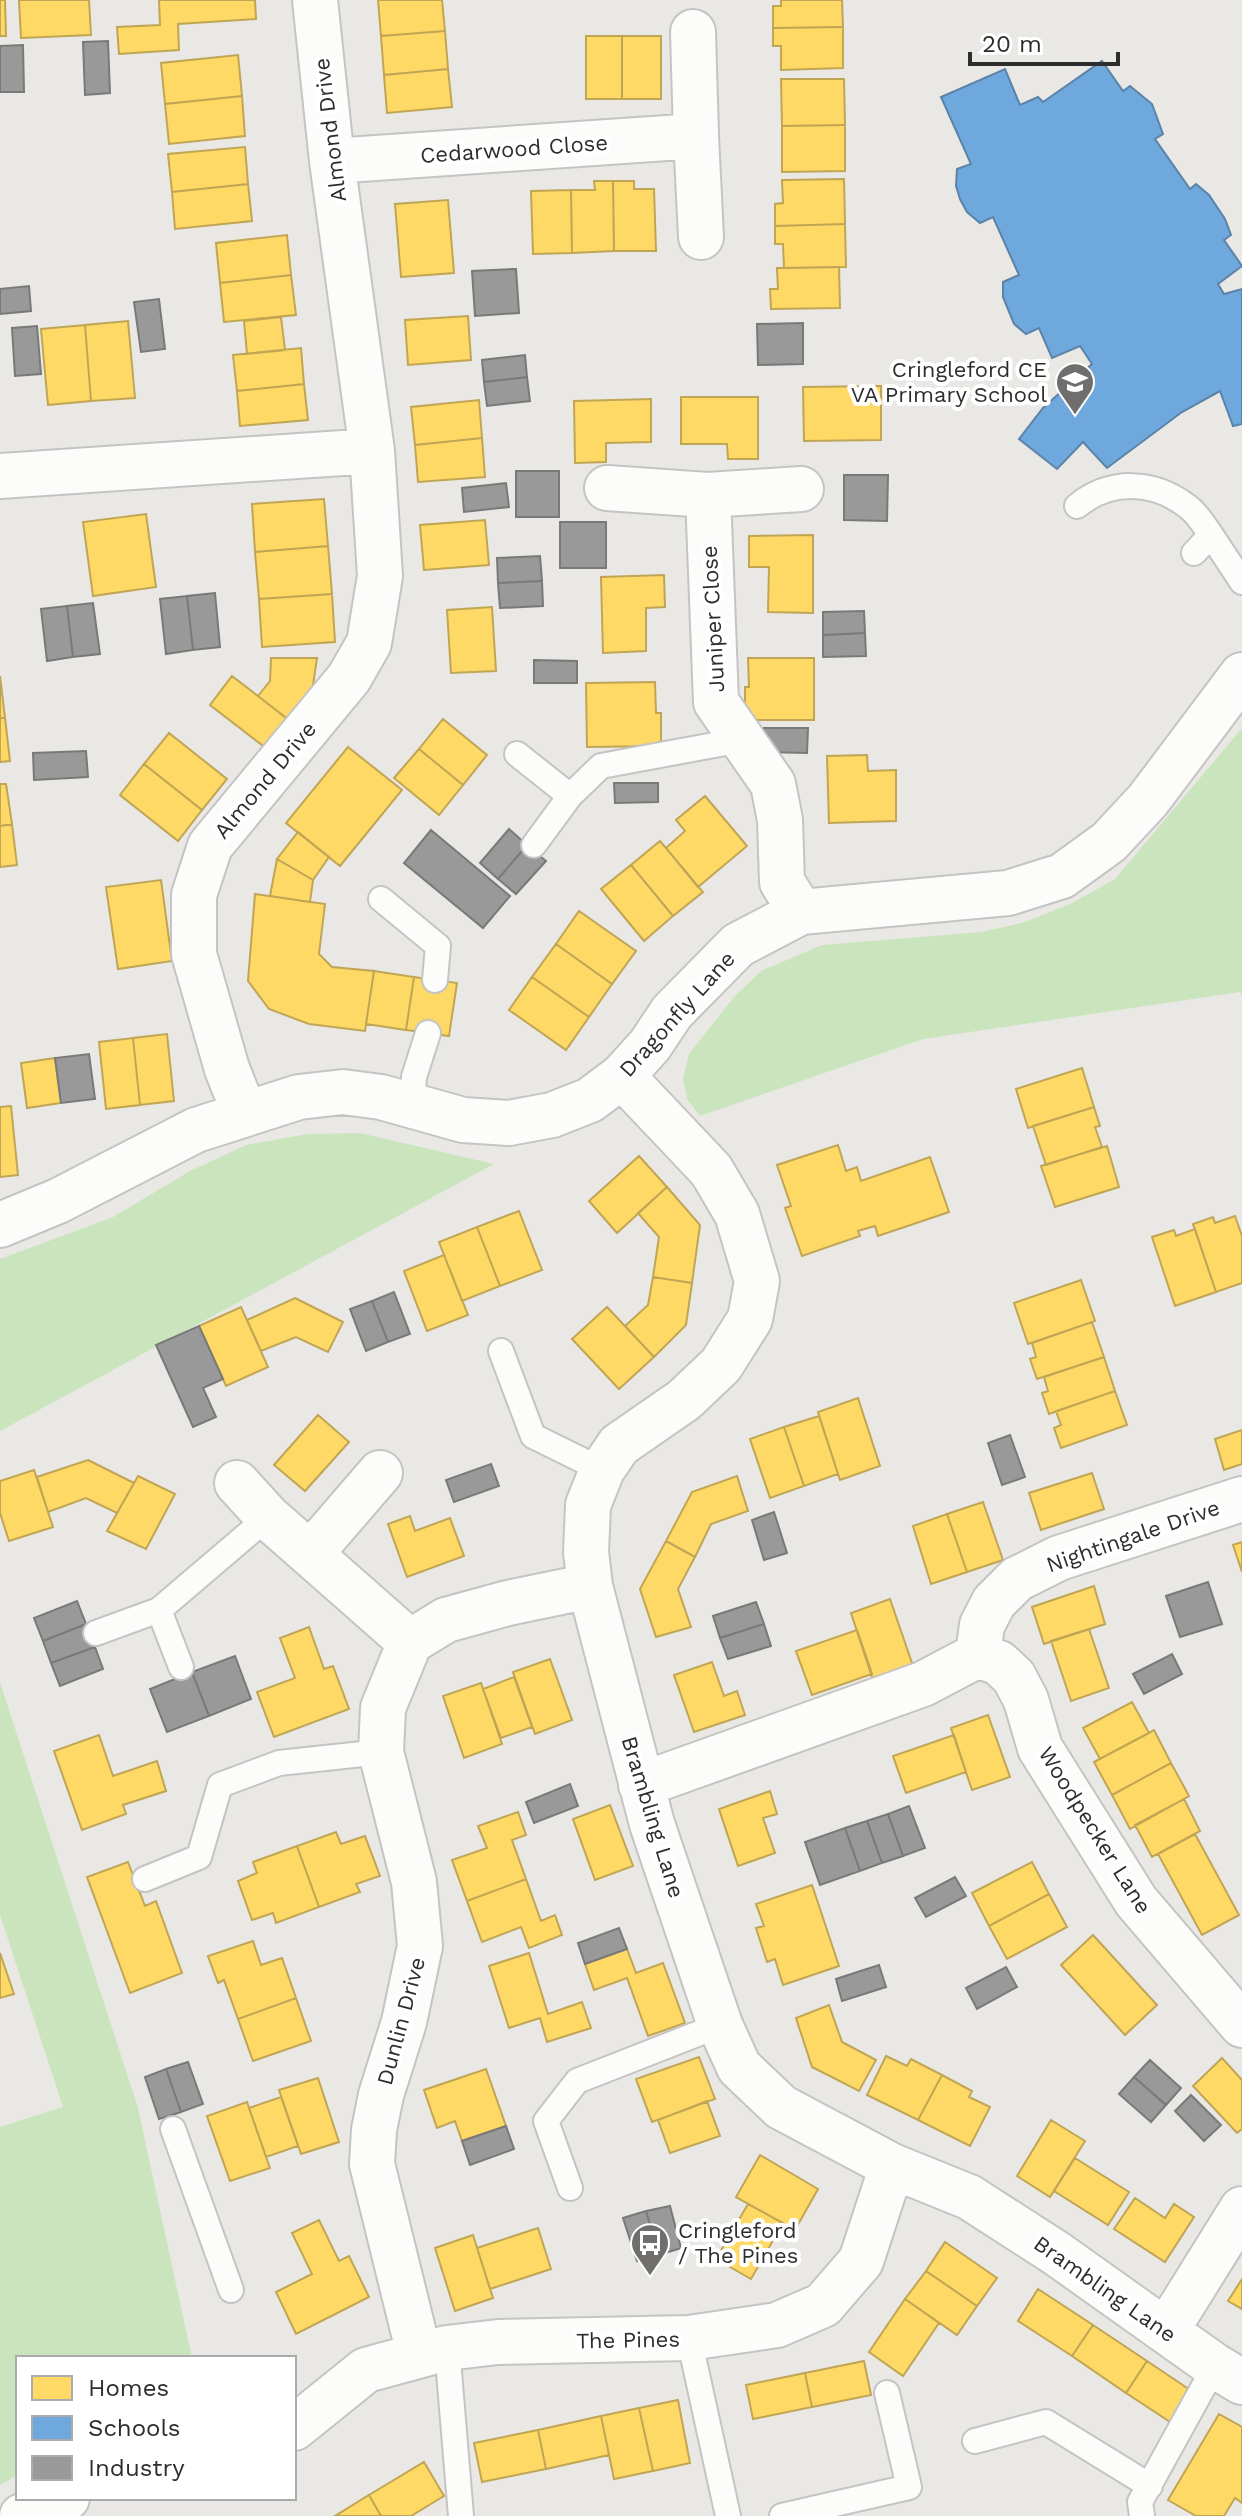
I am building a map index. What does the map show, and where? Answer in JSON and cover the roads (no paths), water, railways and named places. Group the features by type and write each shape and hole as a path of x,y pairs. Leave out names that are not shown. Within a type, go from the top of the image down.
{"street":[{"name":"Almond Drive","path":"245,1114 227,1069 194,954 194,895 210,846 349,678 369,643 380,576 372,451 332,161 315,0"},
{"path":"693,32 701,237"},
{"name":"Cedarwood Close","path":"332,161 696,136"},
{"path":"0,476 372,451"},
{"path":"607,488 708,495 801,489"},
{"name":"Juniper Close","path":"708,495 716,702 773,784 780,820 782,882 801,912"},
{"name":"Dragonfly Lane","path":"0,1225 58,1201 196,1130 299,1097 343,1092 381,1097 463,1120 509,1123 552,1115 590,1100 622,1076 650,1045 672,1012 738,945 801,912 1008,893 1062,876 1109,842 1148,800 1242,675"},
{"name":"Brambling Lane","path":"622,1076 711,1170 737,1214 757,1281 750,1319 721,1365 684,1400 619,1445 602,1470 588,1505 586,1552 590,1586 641,1785 720,2025 739,2067 781,2107 892,2166 969,2197 1056,2253 1228,2374"},
{"path":"311,1553 380,1473"},
{"path":"237,1483 268,1517 410,1642 446,1620 590,1586"},
{"name":"Nightingale Drive","path":"978,1655 982,1625 994,1602 1017,1579 1059,1558 1242,1499"},
{"name":"Dunlin Drive","path":"410,1642 383,1708 381,1752 414,1882 420,1946 404,2022 381,2095 374,2130 372,2164 433,2351"},
{"path":"641,1785 923,1684 978,1655"},
{"name":"Woodpecker Lane","path":"978,1655 999,1663 1014,1677 1026,1700 1040,1748 1136,1901 1242,2025"},
{"name":"The Pines","path":"296,2426 366,2370 433,2351 498,2342 689,2338 777,2325 823,2305 861,2261 892,2166"},
{"path":"1166,2331 1242,2209"},
{"path":"22,2516 62,2500"}],"lane":[{"path":"1077,506 1092,493 1114,487 1143,486 1168,495 1189,507 1242,582"},
{"path":"1194,553 1211,535"},
{"path":"534,845 570,796 601,766 741,740"},
{"path":"517,754 570,796"},
{"path":"381,899 438,946 435,980"},
{"path":"412,1107 414,1077 428,1033"},
{"path":"501,1351 533,1436 602,1470"},
{"path":"96,1633 159,1610 268,1517"},
{"path":"159,1610 181,1667"},
{"path":"145,1879 199,1857 220,1785 279,1763 381,1752"},
{"path":"570,2188 546,2121 577,2081 720,2025"},
{"path":"173,2129 231,2290"},
{"path":"689,2338 728,2516"},
{"path":"433,2351 461,2516"},
{"path":"1142,2516 1140,2502 1228,2374"},
{"path":"782,2516 909,2487 887,2393"},
{"path":"975,2441 1046,2422 1150,2486"}],"place":[{"name":"Cringleford CE VA Primary School","path":"1075,416"},
{"name":"Cringleford / The Pines","path":"650,2277"}]}
